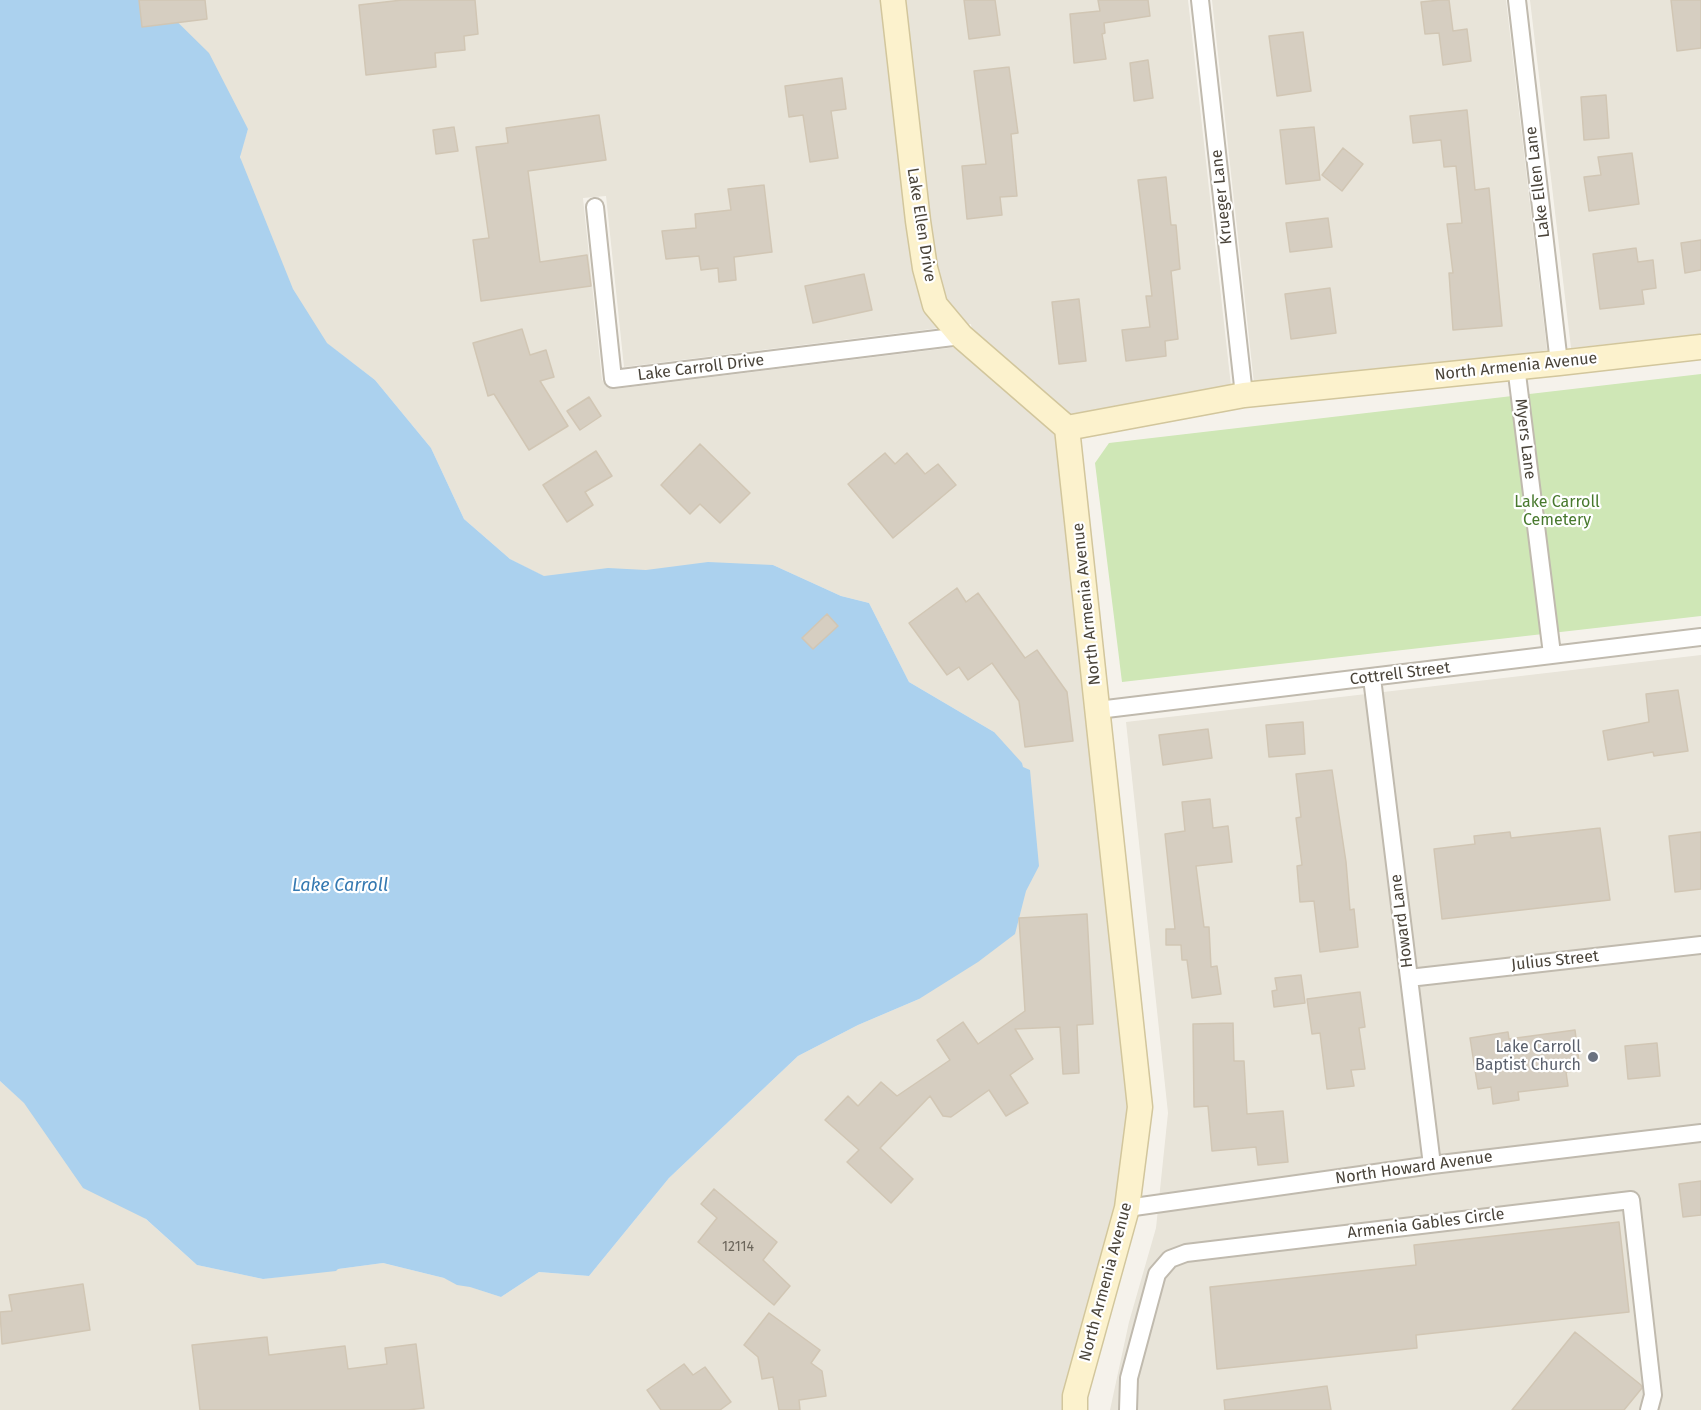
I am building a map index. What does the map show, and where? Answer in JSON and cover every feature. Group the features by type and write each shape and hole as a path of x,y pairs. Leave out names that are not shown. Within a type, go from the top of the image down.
{"main road":[{"name":"Lake Ellen Drive","path":"893,0 918,221 925,268 935,305 961,336 1067,428"},
{"name":"North Armenia Avenue","path":"1075,1410 1075,1396 1127,1208 1140,1107 1067,428 1244,395 1701,347"}],"street":[{"name":"Krueger Lane","path":"1200,0 1244,395"},
{"name":"Lake Ellen Lane","path":"1517,0 1559,363"},
{"name":"Lake Carroll Drive","path":"595,207 613,379 961,336"},
{"name":"Myers Lane","path":"1516,366 1552,654"},
{"name":"Cottrell Street","path":"1098,710 1701,637"},
{"name":"Howard Lane","path":"1372,678 1432,1165"},
{"name":"Julius Street","path":"1409,978 1701,945"},
{"name":"North Howard Avenue","path":"1127,1208 1432,1165 1701,1133"},
{"name":"Armenia Gables Circle","path":"1128,1410 1129,1378 1157,1274 1170,1258 1186,1253 1631,1200 1653,1395 1650,1410"}],"shaded area":[{"path":"155,0 881,0 913,270 939,328 624,367 606,196 583,198 602,380 615,389 957,347 1056,433 1128,1107 1117,1199 1115,1199 1115,1207 1064,1410 0,1410 0,1081 57,1132 118,1194 197,1265 263,1279 383,1263 444,1278 501,1297 539,1272 589,1276 669,1178 798,1056 858,1025 919,999 994,732 909,682 869,603 841,596 773,565 547,578 510,559 464,519 431,448 375,380 278,306 252,245 240,154 248,129"},
{"path":"905,0 1188,0 1231,386 1071,417 972,331 971,324 966,325 946,301 937,266 929,219"},
{"path":"1212,0 1506,0 1547,350 1515,356 1254,383"},
{"path":"1530,0 1701,0 1701,334 1571,348"},
{"path":"1701,655 1701,1410 1110,1410 1129,1322 1156,1228 1168,1113 1126,722"}],"green space":[{"name":"Lake Carroll Cemetery","path":"1701,374 1701,616 1122,682 1095,463 1109,443"}],"water":[{"name":"Lake Carroll","path":"0,0 155,0 209,53 248,129 240,157 293,289 327,343 375,380 431,448 464,519 510,559 544,576 608,568 646,570 708,562 773,565 841,596 869,603 909,682 994,732 1023,767 1030,770 1039,866 1026,891 1015,934 978,962 919,999 858,1025 798,1056 669,1178 589,1276 539,1272 501,1297 457,1285 444,1278 383,1263 263,1279 197,1265 146,1219 83,1188 24,1103 0,1081"}],"building":[{"path":"139,0 205,0 207,19 142,27"},
{"path":"402,0 475,0 478,34 464,36 465,50 435,53 436,67 366,75 359,5"},
{"path":"964,0 995,0 1000,35 969,39"},
{"path":"1098,0 1148,0 1150,16 1104,23 1105,33 1102,34 1106,59 1074,63 1070,14 1100,11"},
{"path":"1449,0 1453,31 1467,29 1471,61 1443,65 1439,33 1425,34 1421,2"},
{"path":"1671,0 1701,0 1701,48 1677,51"},
{"path":"1303,32 1311,91 1277,96 1269,36"},
{"path":"1148,60 1153,98 1134,101 1130,63"},
{"path":"1009,67 1018,133 1011,134 1017,196 1000,197 1002,215 967,219 962,166 986,164 974,71"},
{"path":"842,78 846,109 831,111 838,158 810,162 803,115 789,117 785,86"},
{"path":"1606,95 1609,138 1584,140 1581,97"},
{"path":"1467,110 1475,190 1489,188 1502,326 1453,330 1449,273 1453,273 1447,224 1462,223 1456,166 1444,167 1441,140 1413,143 1410,116"},
{"path":"599,115 606,160 528,171 540,262 587,255 591,286 481,301 473,240 489,238 476,147 508,143 506,128"},
{"path":"454,127 458,151 436,154 433,130"},
{"path":"1314,127 1320,180 1286,184 1280,130"},
{"path":"1343,148 1363,164 1342,191 1322,175"},
{"path":"1632,153 1639,204 1589,211 1584,177 1601,175 1598,157"},
{"path":"1166,177 1171,225 1176,225 1180,269 1171,271 1178,339 1165,341 1166,356 1126,361 1122,330 1150,327 1146,296 1152,296 1138,180"},
{"path":"764,185 772,252 734,257 736,280 719,282 718,268 701,270 699,256 666,259 662,231 696,228 695,214 731,210 728,189"},
{"path":"1328,218 1332,247 1290,252 1286,223"},
{"path":"1701,240 1701,270 1685,273 1681,243"},
{"path":"1636,248 1638,262 1653,260 1656,288 1642,290 1644,304 1600,309 1593,254"},
{"path":"864,274 872,310 813,323 805,286"},
{"path":"1330,288 1336,333 1291,339 1285,294"},
{"path":"1079,299 1086,361 1059,364 1052,302"},
{"path":"522,329 530,355 546,350 554,377 540,381 568,426 529,450 494,394 488,396 473,343"},
{"path":"589,397 601,416 580,430 567,411"},
{"path":"700,444 750,493 720,523 700,504 690,514 661,485"},
{"path":"596,451 612,476 585,492 593,505 567,522 543,485"},
{"path":"885,453 895,464 907,453 925,474 938,464 956,485 893,538 848,484"},
{"path":"957,588 966,602 978,593 1025,658 1037,650 1067,692 1073,741 1025,747 1019,701 992,663 968,680 959,667 947,675 909,623"},
{"path":"827,614 838,626 813,649 802,638"},
{"path":"1678,690 1688,751 1654,756 1653,752 1608,760 1603,731 1649,722 1646,694"},
{"path":"1303,722 1305,754 1269,757 1266,725"},
{"path":"1208,729 1212,758 1163,765 1159,735"},
{"path":"1332,770 1346,862 1350,910 1354,909 1358,947 1320,952 1314,901 1300,902 1297,866 1302,865 1296,818 1301,817 1296,774"},
{"path":"1210,799 1213,828 1228,826 1232,862 1196,866 1204,927 1209,927 1211,967 1217,966 1221,994 1192,998 1187,960 1182,960 1181,945 1166,945 1166,929 1175,929 1165,834 1185,831 1182,802"},
{"path":"1600,828 1610,900 1442,919 1434,849 1475,844 1474,836 1510,832 1511,838"},
{"path":"1701,832 1701,889 1675,892 1669,836"},
{"path":"1087,914 1093,1024 1077,1025 1079,1073 1063,1074 1060,1027 1015,1029 1033,1059 1010,1075 1028,1103 1006,1116 989,1090 951,1117 943,1116 930,1096 880,1148 913,1179 891,1203 847,1162 859,1150 825,1120 848,1096 858,1106 881,1082 897,1096 950,1060 937,1040 963,1022 978,1044 1025,1011 1019,918"},
{"path":"1301,975 1305,1003 1274,1007 1272,991 1277,990 1275,978"},
{"path":"1360,992 1365,1027 1359,1028 1365,1069 1351,1070 1354,1086 1327,1089 1320,1033 1312,1034 1307,999"},
{"path":"1233,1023 1234,1061 1244,1061 1247,1114 1283,1111 1288,1162 1258,1165 1256,1147 1212,1151 1208,1106 1194,1107 1193,1024"},
{"path":"1575,1030 1580,1070 1566,1072 1568,1086 1518,1092 1519,1100 1493,1104 1491,1087 1478,1089 1470,1038 1508,1032 1509,1039"},
{"path":"1657,1043 1660,1076 1628,1079 1625,1046"},
{"path":"1701,1181 1701,1215 1683,1217 1679,1184"},
{"path":"714,1189 777,1242 763,1260 790,1286 774,1305 698,1242 717,1218 701,1204"},
{"path":"1619,1222 1629,1312 1416,1335 1417,1348 1217,1369 1210,1287 1416,1265 1414,1245"},
{"path":"83,1284 90,1330 2,1344 0,1312 12,1311 9,1295"},
{"path":"769,1313 820,1350 811,1363 822,1371 826,1396 799,1400 800,1410 779,1410 773,1377 762,1379 758,1357 744,1345"},
{"path":"1575,1332 1642,1388 1624,1410 1512,1410"},
{"path":"267,1337 269,1355 345,1346 348,1369 387,1364 385,1348 416,1344 424,1408 408,1410 200,1410 192,1345"},
{"path":"684,1364 693,1375 705,1367 731,1402 720,1410 661,1410 647,1390"},
{"path":"1327,1386 1331,1410 1225,1410 1224,1400"}],"place":[{"name":"Lake Carroll Baptist Church","path":"1593,1057"}]}
